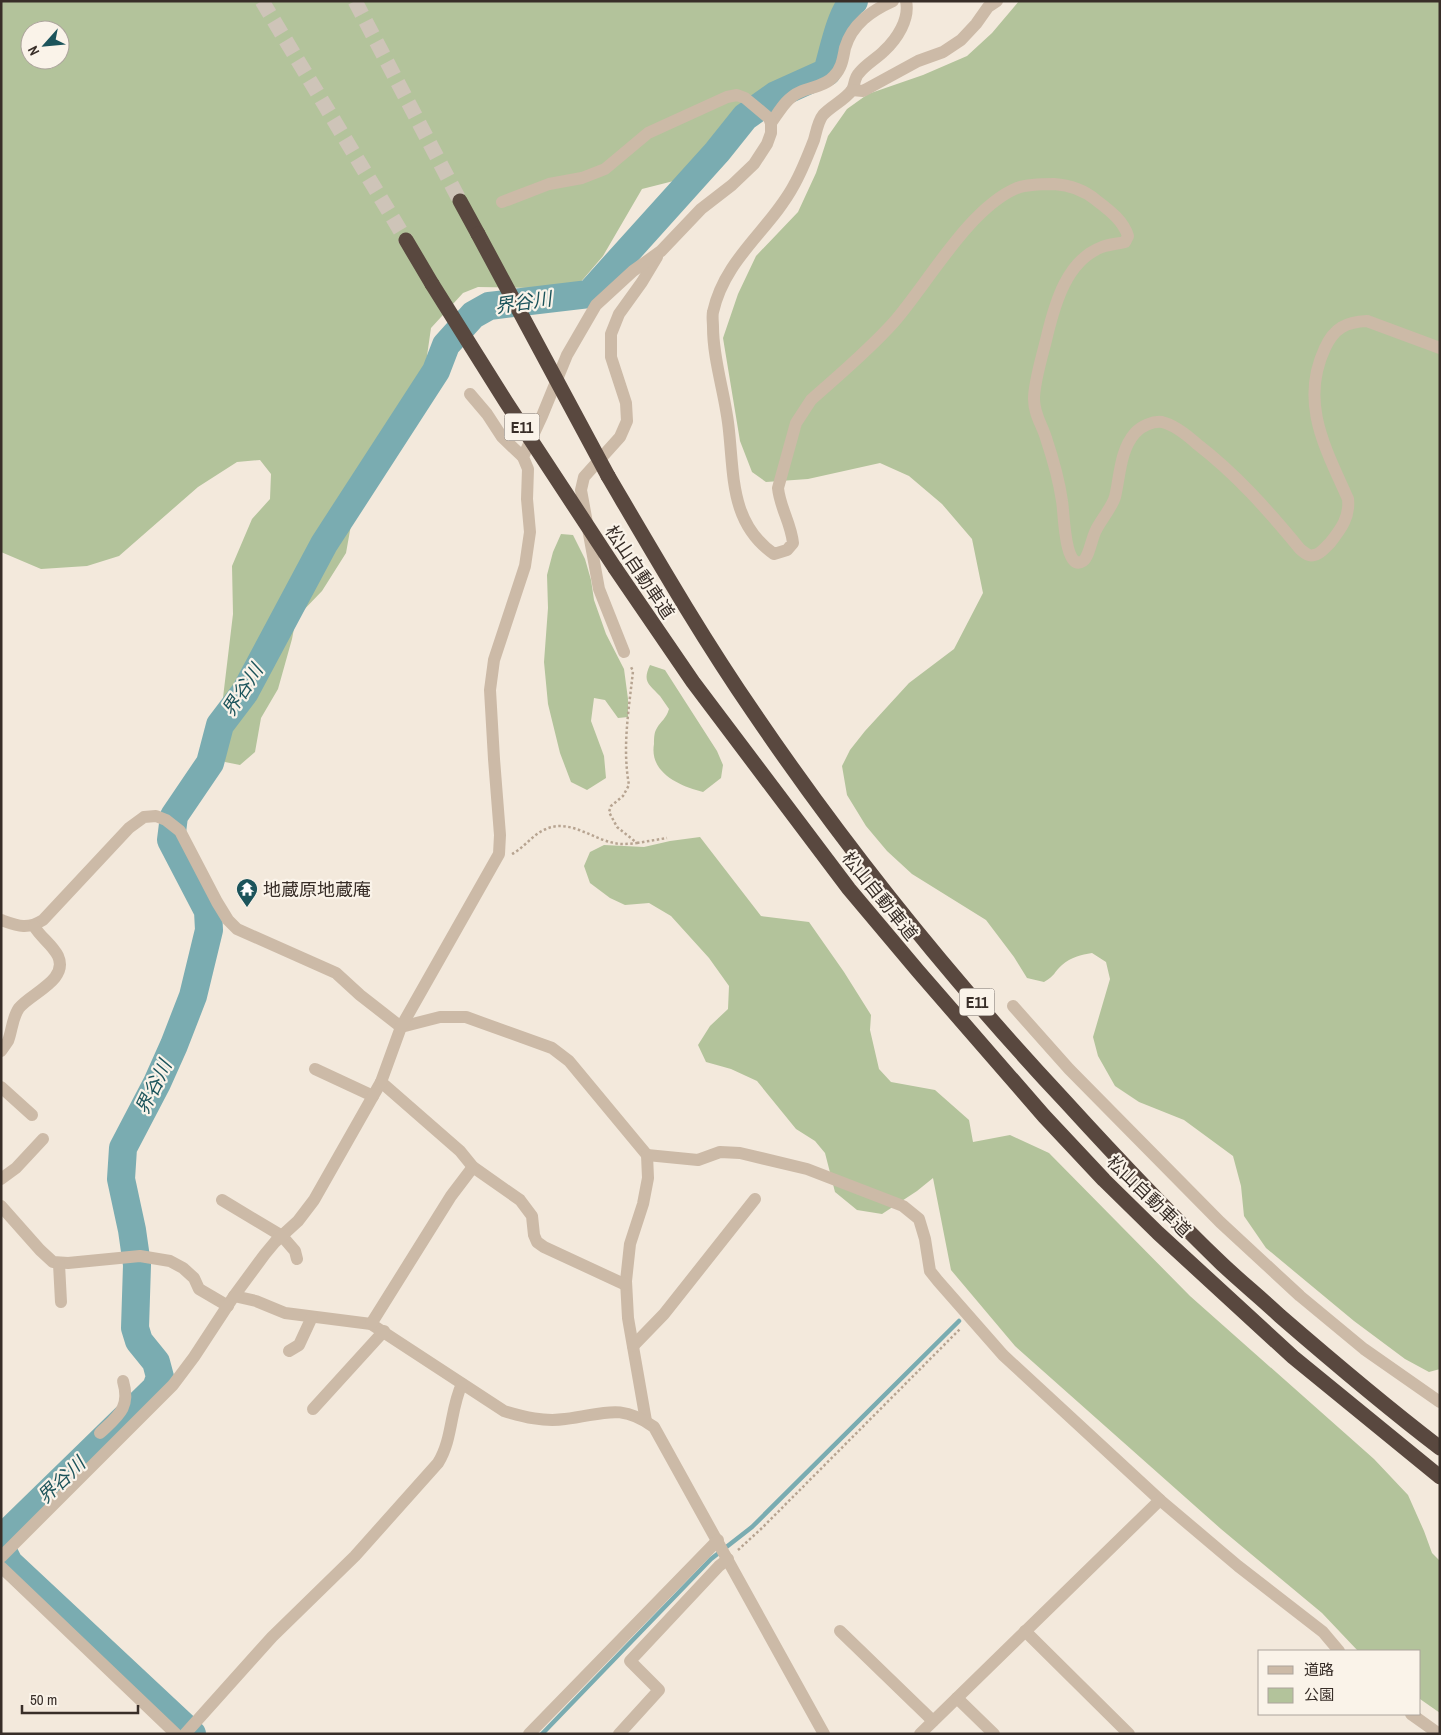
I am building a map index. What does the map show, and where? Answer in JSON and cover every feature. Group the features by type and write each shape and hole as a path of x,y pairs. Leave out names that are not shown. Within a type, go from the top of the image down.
{"highway":[{"name":"松山自動車道","path":"460,201 608,476 699,630 753,712 874,877 937,956 1014,1046 1118,1159 1224,1266 1322,1352 1440,1448"},
{"name":"松山自動車道","path":"406,240 506,402 614,568 693,682 849,889 1044,1116 1104,1180 1293,1357 1440,1477"}],"street":[{"path":"770,121 786,102 798,93 817,87 834,78 841,66 851,32 862,20 893,1"},
{"path":"906,1 907,17 899,32 885,50 856,75 852,90 822,116 808,156 794,186 779,208 736,260 723,285 713,313 713,342 729,430 735,493 740,512 750,528 763,546 774,554 787,550 793,543 792,529 779,498 778,488 796,423 802,412 811,400 877,340 895,320 977,217 994,202 1017,188 1039,183 1066,185 1090,195 1113,214 1126,228 1128,236 1124,242 1092,252 1080,261 1069,276 1052,312 1034,397 1037,416 1055,465 1068,547 1074,561 1083,560 1086,556 1094,534 1112,504 1122,461 1135,432 1151,423 1159,422 1175,428 1188,437 1238,478 1307,555 1313,556 1320,552 1341,530 1349,508 1348,499 1320,430 1313,392 1316,374 1330,338 1340,328 1354,321 1367,321 1440,348"},
{"path":"852,90 863,91 918,61 943,52 961,40 988,7 997,1"},
{"path":"502,202 550,184 582,178 605,169 648,133 727,97 737,95 745,98 770,121 771,133 767,144 754,164 732,185 701,208 661,251 634,271 596,305 567,355 523,457"},
{"path":"624,652 599,589 581,490 584,477 620,437 626,421 626,403 611,357 611,334 619,314 661,251"},
{"path":"5,1554 132,1412 173,1384 265,1254 298,1221 314,1200 381,1082 401,1027 499,854 500,835 490,690 494,660 525,566 530,532 527,499 528,469 523,457 502,437 487,414 470,394"},
{"path":"1,920 17,925 34,926 43,920 129,828 144,817 156,816 166,820 180,831 217,902 228,920 237,929 336,973 360,995 401,1027"},
{"path":"1,1051 8,1041 14,1020 20,1008 55,978 60,969 58,957 34,926"},
{"path":"1012,1006 1068,1069 1220,1222 1300,1296 1364,1349 1440,1402"},
{"path":"401,1027 440,1017 466,1017 552,1048 569,1061 647,1155 648,1178 643,1204 630,1244 626,1286 628,1318 646,1421"},
{"path":"315,1069 373,1096"},
{"path":"381,1082 460,1151 473,1167 520,1200 532,1216 534,1235 537,1242 626,1286"},
{"path":"1,1087 32,1115"},
{"path":"1,1179 16,1168 43,1139"},
{"path":"647,1155 698,1160 720,1152 740,1153 807,1169 903,1206 919,1219 925,1239 930,1270 1003,1355 1160,1500 1238,1566 1323,1632 1338,1650"},
{"path":"371,1324 451,1196 473,1167"},
{"path":"633,1346 664,1314 755,1199"},
{"path":"222,1200 282,1236 295,1251 297,1259"},
{"path":"1,1206 43,1254 58,1264 136,1256 170,1261 183,1268 194,1278 199,1289 231,1301 256,1301 277,1311 371,1324 504,1411 540,1420 564,1420 607,1411 619,1411 646,1421 662,1437 824,1734"},
{"path":"58,1264 61,1302"},
{"path":"289,1351 299,1345 312,1317"},
{"path":"313,1409 384,1331"},
{"path":"123,1381 132,1412"},
{"path":"189,1730 272,1638 355,1556 438,1463 445,1451 456,1396 462,1384"},
{"path":"100,1433 120,1414 132,1412"},
{"path":"920,1734 1160,1500"},
{"path":"529,1734 723,1550"},
{"path":"619,1734 659,1690 630,1661 719,1566 723,1550"},
{"path":"1,1567 176,1734"},
{"path":"840,1631 933,1721"},
{"path":"1026,1631 1129,1734"},
{"path":"957,1698 994,1734"},
{"path":"1413,1715 1439,1734"}],"path":[{"path":"624,652 633,671 625,743 629,785 622,796 611,806 609,812 616,827 637,843"},
{"path":"499,854 511,855 546,829 559,826 584,831 614,843 637,843 667,838"},
{"path":"723,1550 762,1528 971,1319"}],"green space":[{"path":"1,1 838,1 835,6 829,38 820,62 743,138 713,171 642,189 603,256 579,284 534,288 478,287 463,293 431,328 425,370 349,490 351,525 346,553 322,591 296,618 278,689 261,718 255,752 240,765 225,762 219,751 222,706 233,614 232,566 252,519 270,499 271,474 260,460 237,462 198,487 119,556 87,566 41,569 1,552"},
{"path":"1019,1 1440,1 1440,1369 1429,1372 1405,1359 1354,1321 1266,1248 1244,1216 1241,1186 1233,1156 1184,1120 1139,1102 1115,1086 1098,1056 1093,1037 1110,979 1106,962 1092,953 1065,962 1044,982 1027,978 1014,957 986,920 912,874 887,851 866,826 847,795 842,766 850,750 909,683 954,649 983,593 972,539 942,504 909,476 880,463 808,479 766,482 752,472 740,441 723,338 738,294 756,256 798,212 816,173 828,136 847,109 868,94 923,75 967,56 992,33"},
{"path":"561,534 573,535 585,559 594,600 606,634 624,669 628,699 628,717 618,718 605,700 594,698 591,721 604,756 606,778 587,790 571,782 560,753 548,704 544,662 548,608 547,575 553,552"},
{"path":"650,665 665,670 717,751 723,765 721,778 703,792 676,782 668,777 656,763 654,754 655,734 669,709 648,682 647,675"},
{"path":"700,837 761,916 809,922 871,1015 870,1030 879,1069 891,1082 935,1090 969,1120 973,1142 1010,1135 1049,1153 1190,1296 1374,1459 1408,1495 1432,1553 1440,1561 1440,1713 1421,1700 1421,1650 1357,1650 1322,1613 1221,1529 1015,1346 951,1270 933,1178 882,1214 857,1210 835,1192 825,1153 815,1141 796,1129 757,1081 731,1069 706,1062 698,1045 710,1026 728,1009 729,986 709,958 671,916 649,903 625,905 610,898 590,883 584,866 590,852 604,845 644,847"}],"waterway":[{"name":"界谷川","path":"1,1539 156,1388 160,1377 156,1362 139,1341 135,1328 137,1265 121,1179 123,1148 157,1083 174,1045 193,996 209,930 208,911 171,840 174,816 210,763 220,725 245,692 324,544 436,371 446,345 473,315 489,306 589,294 717,152 745,117 776,95 827,72 841,23 849,6 854,1"},
{"path":"542,1734 711,1559 752,1527 959,1321"},
{"name":"界谷川","path":"1,1547 9,1563 192,1734"}],"tunnel":[{"path":"262,1 406,240"},
{"path":"355,1 460,201"}],"place":[{"name":"地蔵原地蔵庵","path":"247,908"}]}
